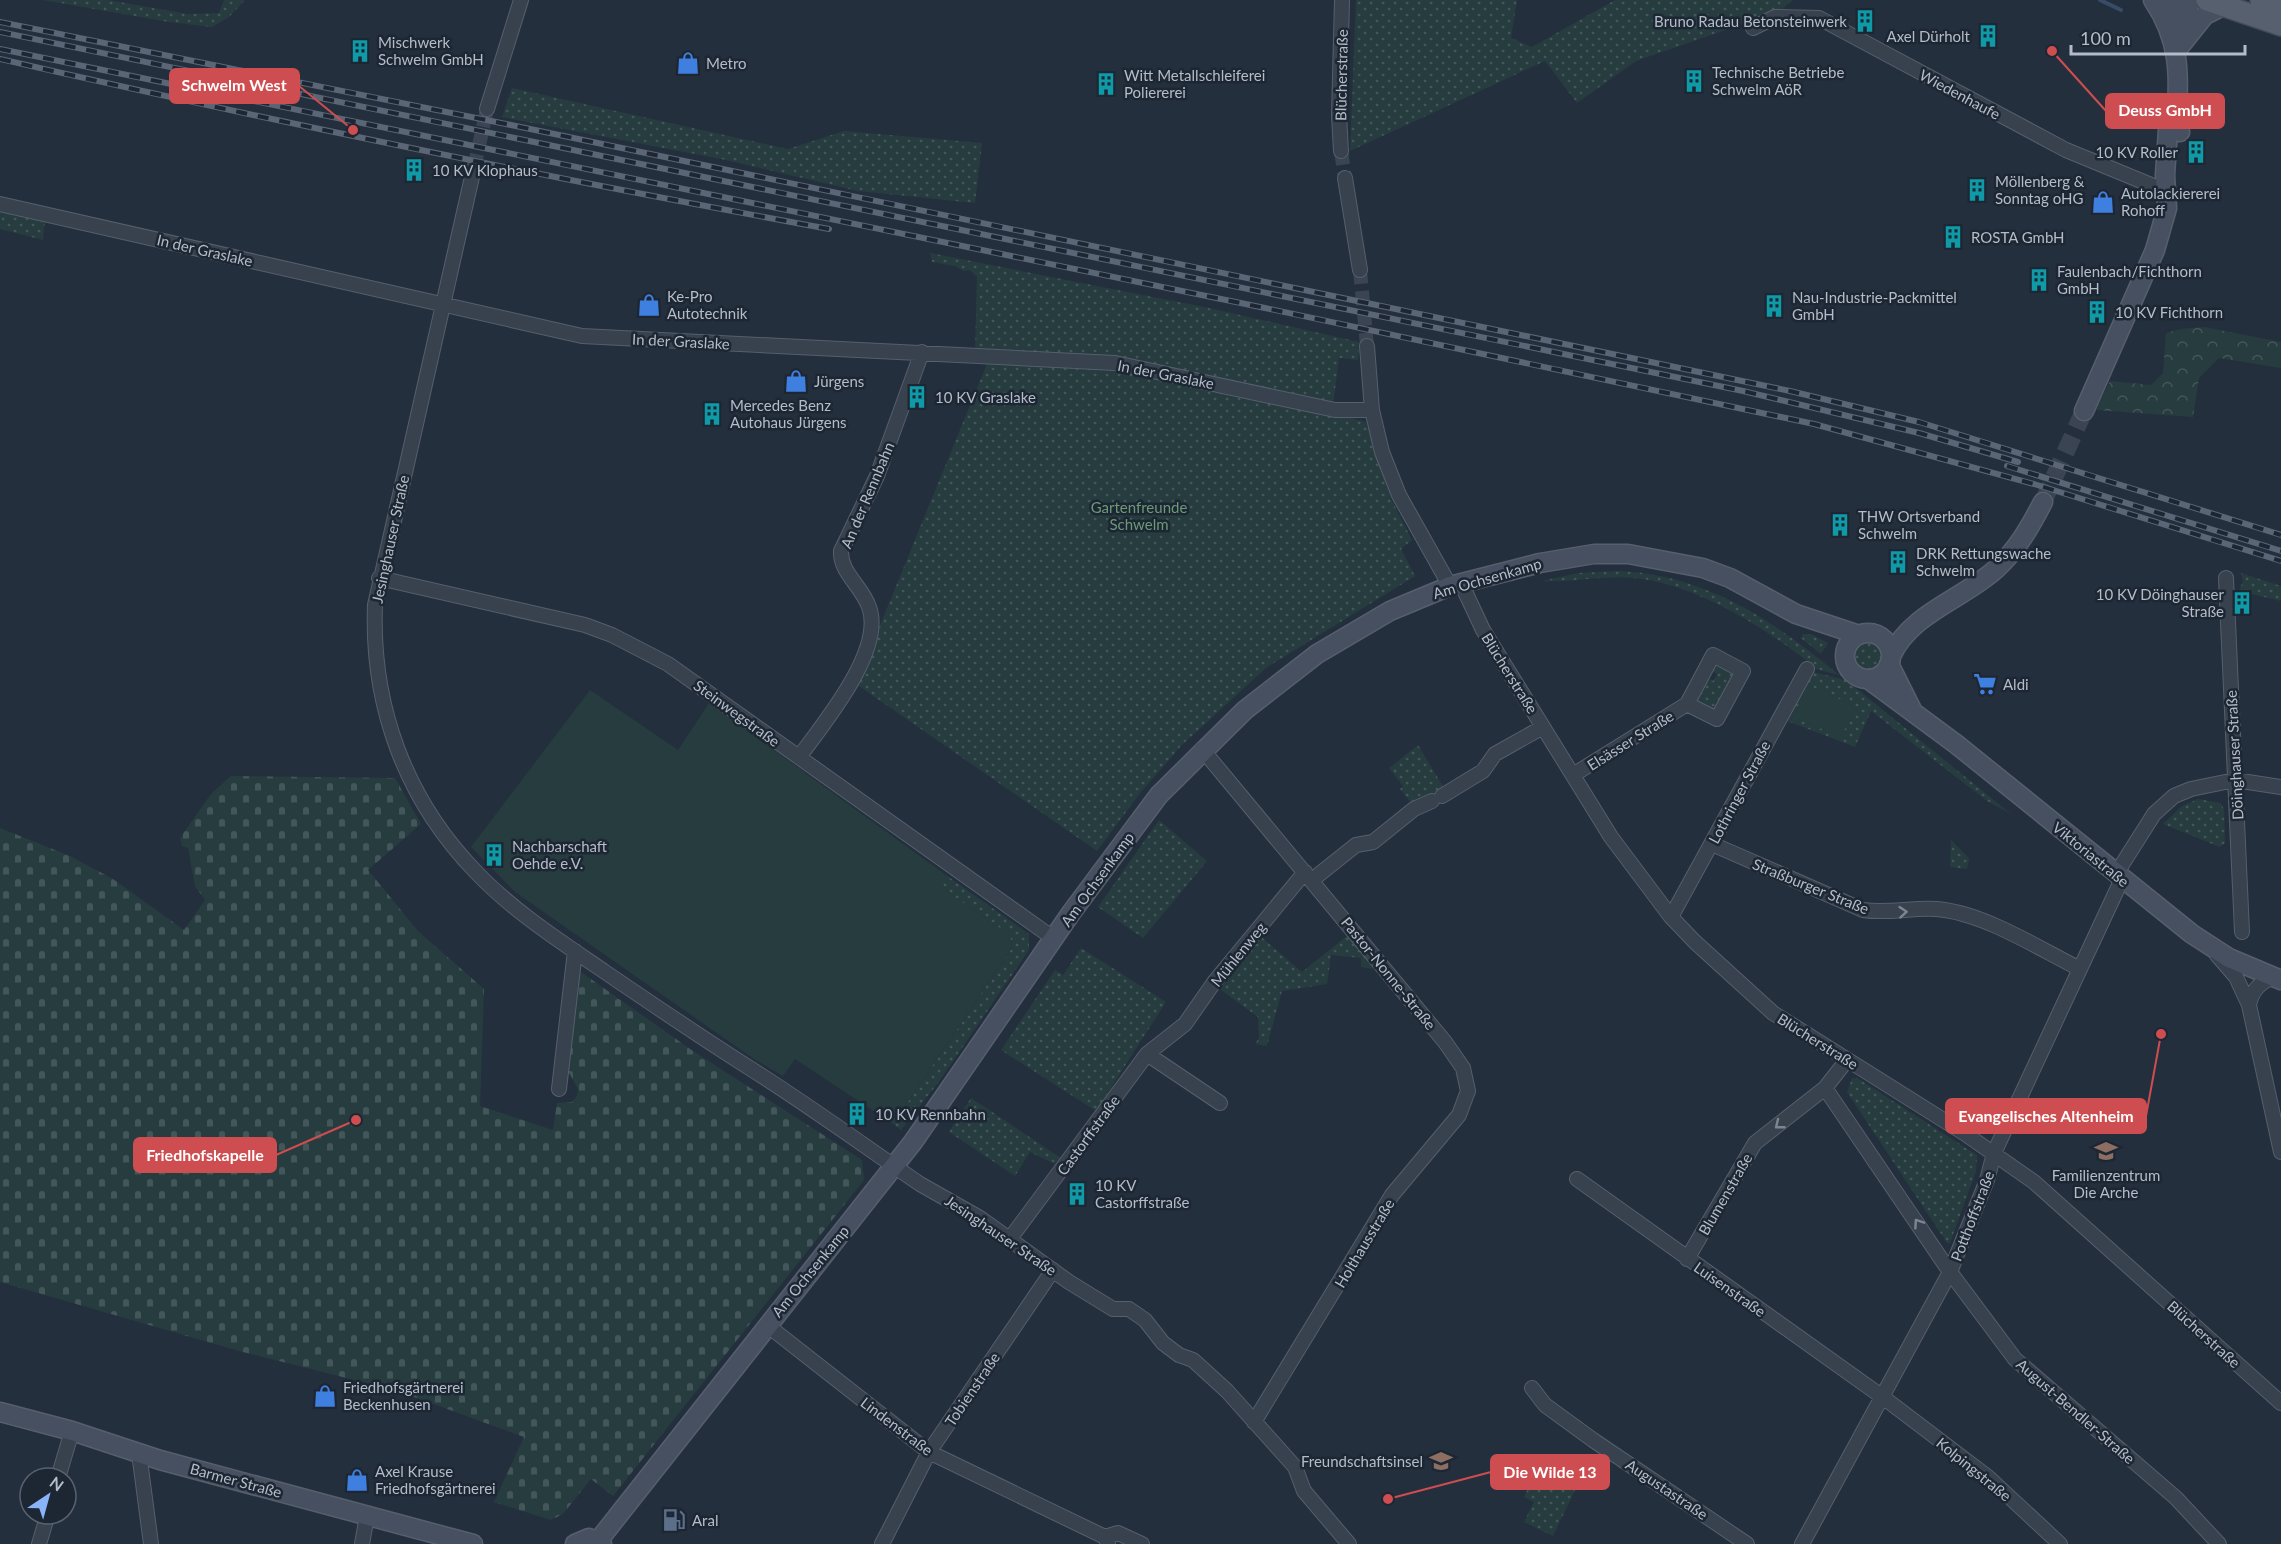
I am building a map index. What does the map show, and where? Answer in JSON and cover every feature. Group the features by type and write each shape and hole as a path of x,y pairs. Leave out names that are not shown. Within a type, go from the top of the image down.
{"main road":[{"path":"2153,0 2177,39"},
{"path":"2084,411 2155,250 2167,208 2168,192 2165,175 2168,130 2176,122 2177,39 2172,0"},
{"path":"2177,39 2189,0"},
{"path":"2261,0 2281,7"},
{"path":"2177,39 2205,15 2215,3 2281,25"},
{"path":"1924,617 1866,634 1850,642 1845,654 1851,671 1868,679 1881,675 1901,637 1924,617 1995,570 2022,539 2043,502"},
{"name":"Am Ochsenkamp","path":"600,1542 767,1325 894,1166 960,1076 1053,938 1159,795 1202,749 1245,710 1326,648 1390,611 1455,584 1563,558 1628,554 1703,568 1730,578 1796,615 1845,654"},
{"name":"Am Ochsenkamp","path":"1796,615 1866,634"},
{"path":"1866,634 1886,642 1890,660"},
{"name":"Viktoriastraße","path":"1890,660 1912,711"},
{"name":"Viktoriastraße","path":"1868,679 1881,686 1893,700 1912,711 2210,947 2277,978"},
{"name":"Barmer Straße","path":"0,1412 72,1431 139,1453 473,1544"},
{"path":"575,1544 584,1539 600,1542"}],"street":[{"path":"487,109 521,0"},
{"name":"Blücherstraße","path":"1341,151 1339,115 1342,0"},
{"name":"Wiedenhaufe","path":"1753,28 1775,17 1818,18 2066,150 2168,192"},
{"name":"Jesinghauser Straße","path":"474,168 379,578 374,645 380,690 391,732 409,775 434,819 477,874 575,951 920,1184 970,1211 1009,1240 1113,1309 1129,1309 1145,1320 1163,1343 1179,1355 1193,1360 1218,1381 1295,1467 1304,1491 1343,1541"},
{"path":"1345,178 1360,270"},
{"name":"In der Graslake","path":"0,204 582,336 1115,363 1335,410 1372,410"},
{"name":"Blücherstraße","path":"1367,346 1372,410 1382,452 1399,495 1611,837 1671,916 1695,942 1773,1013 1994,1153 2034,1182 2281,1403"},
{"name":"An der Rennbahn","path":"799,758 841,699 854,675 873,629 866,598 841,562 842,550 873,487 922,352"},
{"name":"Steinwegstraße","path":"379,578 585,625 612,635 668,664 1053,938"},
{"name":"Döinghauser Straße","path":"2226,578 2241,932"},
{"name":"Elsässer Straße","path":"1573,775 1687,704 1713,655 1743,671 1717,719 1687,704"},
{"name":"Lothringer Straße","path":"1671,916 1807,669"},
{"path":"1309,876 1356,845 1373,842 1414,809 1437,799 1484,771 1495,754 1543,727"},
{"name":"Pastor-Nonne-Straße","path":"1202,749 1406,992 1463,1068"},
{"path":"2235,780 2281,787"},
{"name":"Potthoffstraße","path":"1802,1544 1884,1398 1950,1272 1987,1180 1994,1153 2080,969 2119,876 2146,825 2168,801 2191,789 2235,780"},
{"name":"Straßburger Straße","path":"1712,844 1863,910 1888,913 1935,909 1985,922 2080,969"},
{"name":"Mühlenweg","path":"1173,1036 1309,876"},
{"path":"2210,947 2236,977 2249,1005 2281,1152"},
{"path":"559,1089 575,951"},
{"path":"2249,1005 2251,994 2256,987 2277,978"},
{"name":"Castorffstraße","path":"1009,1240 1147,1054 1173,1036"},
{"path":"1147,1054 1220,1103"},
{"name":"Blumenstraße","path":"1687,1259 1751,1149 1825,1088 1847,1060"},
{"name":"Holthausstraße","path":"1254,1422 1392,1195 1459,1115 1468,1091 1463,1068"},
{"name":"August-Bendler-Straße","path":"1825,1088 1950,1272 2015,1359 2176,1498 2219,1544"},
{"name":"Luisenstraße","path":"1577,1179 1884,1398"},
{"name":"Tobienstraße","path":"882,1544 929,1452 1053,1270"},
{"name":"Lindenstraße","path":"767,1325 929,1452 1106,1540 1118,1533 1142,1544"},
{"name":"Augustastraße","path":"1532,1388 1545,1405 1593,1440 1747,1544"},
{"name":"Kolpingstraße","path":"1884,1398 1988,1477 2060,1544"},
{"path":"62,1466 72,1431"},
{"path":"139,1453 151,1544"},
{"path":"362,1544 367,1516"},
{"path":"39,1544 44,1526"}],"green space":[{"path":"43,0 108,0 188,14 219,13 224,0 245,0 229,17 212,27 169,22"},
{"path":"1356,0 1517,0 1511,38 1532,47 1615,0 1793,0 1780,11 1636,61 1577,103 1545,61 1350,151"},
{"path":"512,88 788,149 844,131 982,143 975,203 858,191 726,160 502,117"},
{"path":"0,211 45,220 43,240 0,229"},
{"name":"Gartenfreunde Schwelm","path":"930,253 1209,308 1359,342 1358,360 1339,358 1332,413 1366,422 1391,499 1412,540 1401,549 1415,576 1266,668 1181,746 1141,792 1097,851 856,684 991,354 975,354 977,277 970,270 964,271 955,266 932,262"},
{"path":"2204,327 2281,342 2281,368 2219,358 2199,378 2193,417 2096,410 2110,381 2151,385 2163,373 2166,333"},
{"path":"1619,571 1650,574 1680,581 1737,604 1790,636 1839,675 1811,668 1812,665 1794,651 1751,622 1679,588 1656,581 1621,577 1542,581 1578,573"},
{"path":"2241,573 2281,586 2281,601 2239,591 2243,581"},
{"path":"1803,634 1811,634 1828,643 1821,654 1801,638"},
{"path":"1868,640 1879,645 1884,656 1879,667 1868,672 1857,667 1852,656 1857,645"},
{"path":"1720,664 1732,670 1734,674 1717,709 1713,711 1693,703 1706,677 1713,681 1717,674 1710,670"},
{"path":"1809,671 1846,680 2011,814 1987,801 1871,711 1855,747 1785,720"},
{"path":"1808,685 1855,706 1841,738 1800,719 1798,724 1791,721"},
{"path":"590,690 678,750 709,703 946,875 939,886 1010,935 1012,948 893,1124 795,1059 783,1076 754,1059 515,892 471,847"},
{"path":"1418,745 1444,788 1432,798 1411,803 1400,789 1403,786 1389,768"},
{"path":"231,776 395,778 421,824 368,870 418,931 484,989 480,1106 553,1130 557,1103 572,1102 577,1096 578,1089 567,1069 578,973 581,972 693,1051 862,1160 864,1180 613,1496 591,1479 563,1514 551,1520 494,1502 524,1437 398,1391 239,1351 0,1282 0,828 70,856 113,879 184,930 205,900 195,886 188,848 182,846 180,838 211,794"},
{"path":"2198,799 2221,803 2224,810 2225,843 2220,847 2163,824 2182,806"},
{"path":"1159,820 1207,861 1143,938 1098,907"},
{"path":"1951,840 1969,858 1967,869 1950,867"},
{"path":"946,875 1029,934 1029,950 938,1083 901,1130 893,1124 1012,948 1010,935 938,886"},
{"path":"1259,935 1302,972 1348,935 1376,969 1361,967 1361,958 1331,955 1327,984 1282,991 1267,1046 1255,1044 1259,1038 1258,1017 1217,987"},
{"path":"1081,948 1166,1002 1096,1111 1001,1050 1055,970 1063,975"},
{"path":"1852,1078 1857,1078 1977,1155 1976,1171 1950,1243 1947,1243 1847,1092"},
{"path":"971,1098 1061,1158 1055,1164 1030,1152 1015,1176 949,1132"},
{"path":"1538,1467 1577,1486 1553,1536 1524,1522 1534,1502 1524,1497"}],"waterway":[{"path":"2100,0 2121,10"}],"tunnel":[{"path":"474,168 487,109"},
{"path":"1341,151 1345,178"},
{"path":"1360,270 1367,346"},
{"path":"2043,502 2084,411"}],"railway":[{"path":"0,22 506,124 1790,391 1919,422 2281,535"},
{"path":"0,32 1743,391 1919,433 2018,462"},
{"path":"0,49 1265,308 1814,424 2034,484 2281,561"},
{"path":"0,59 413,148 829,229"},
{"path":"2007,466 2281,551"}],"place":[{"name":"Bruno Radau Betonsteinwerk","path":"1865,21"},
{"name":"Axel Dürholt","path":"1988,36"},
{"name":"Mischwerk Schwelm GmbH","path":"360,51"},
{"name":"Deuss GmbH","path":"2052,51"},
{"name":"Metro","path":"688,63"},
{"name":"Technische Betriebe Schwelm AöR","path":"1694,81"},
{"name":"Witt Metallschleiferei Poliererei","path":"1106,84"},
{"name":"Schwelm West","path":"353,130"},
{"name":"10 KV Roller","path":"2196,152"},
{"name":"10 KV Klophaus","path":"414,170"},
{"name":"Möllenberg & Sonntag oHG","path":"1977,190"},
{"name":"Autolackiererei Rohoff","path":"2103,202"},
{"name":"ROSTA GmbH","path":"1953,237"},
{"name":"Faulenbach/Fichthorn GmbH","path":"2039,280"},
{"name":"Ke-Pro Autotechnik","path":"649,305"},
{"name":"Nau-Industrie-Packmittel GmbH","path":"1774,306"},
{"name":"10 KV Fichthorn","path":"2097,312"},
{"name":"Jürgens","path":"796,381"},
{"name":"10 KV Graslake","path":"917,397"},
{"name":"Mercedes Benz Autohaus Jürgens","path":"712,414"},
{"name":"THW Ortsverband Schwelm","path":"1840,525"},
{"name":"DRK Rettungswache Schwelm","path":"1898,562"},
{"name":"10 KV Döinghauser Straße","path":"2242,603"},
{"name":"Aldi","path":"1985,684"},
{"name":"Nachbarschaft Oehde e.V.","path":"494,855"},
{"name":"Evangelisches Altenheim","path":"2161,1034"},
{"name":"10 KV Rennbahn","path":"857,1114"},
{"name":"Friedhofskapelle","path":"356,1120"},
{"name":"Familienzentrum Die Arche","path":"2106,1151"},
{"name":"10 KV Castorffstraße","path":"1077,1194"},
{"name":"Friedhofsgärtnerei Beckenhusen","path":"325,1396"},
{"name":"Freundschaftsinsel","path":"1441,1461"},
{"name":"Axel Krause Friedhofsgärtnerei","path":"357,1480"},
{"name":"Die Wilde 13","path":"1388,1499"},
{"name":"Aral","path":"674,1520"}]}
